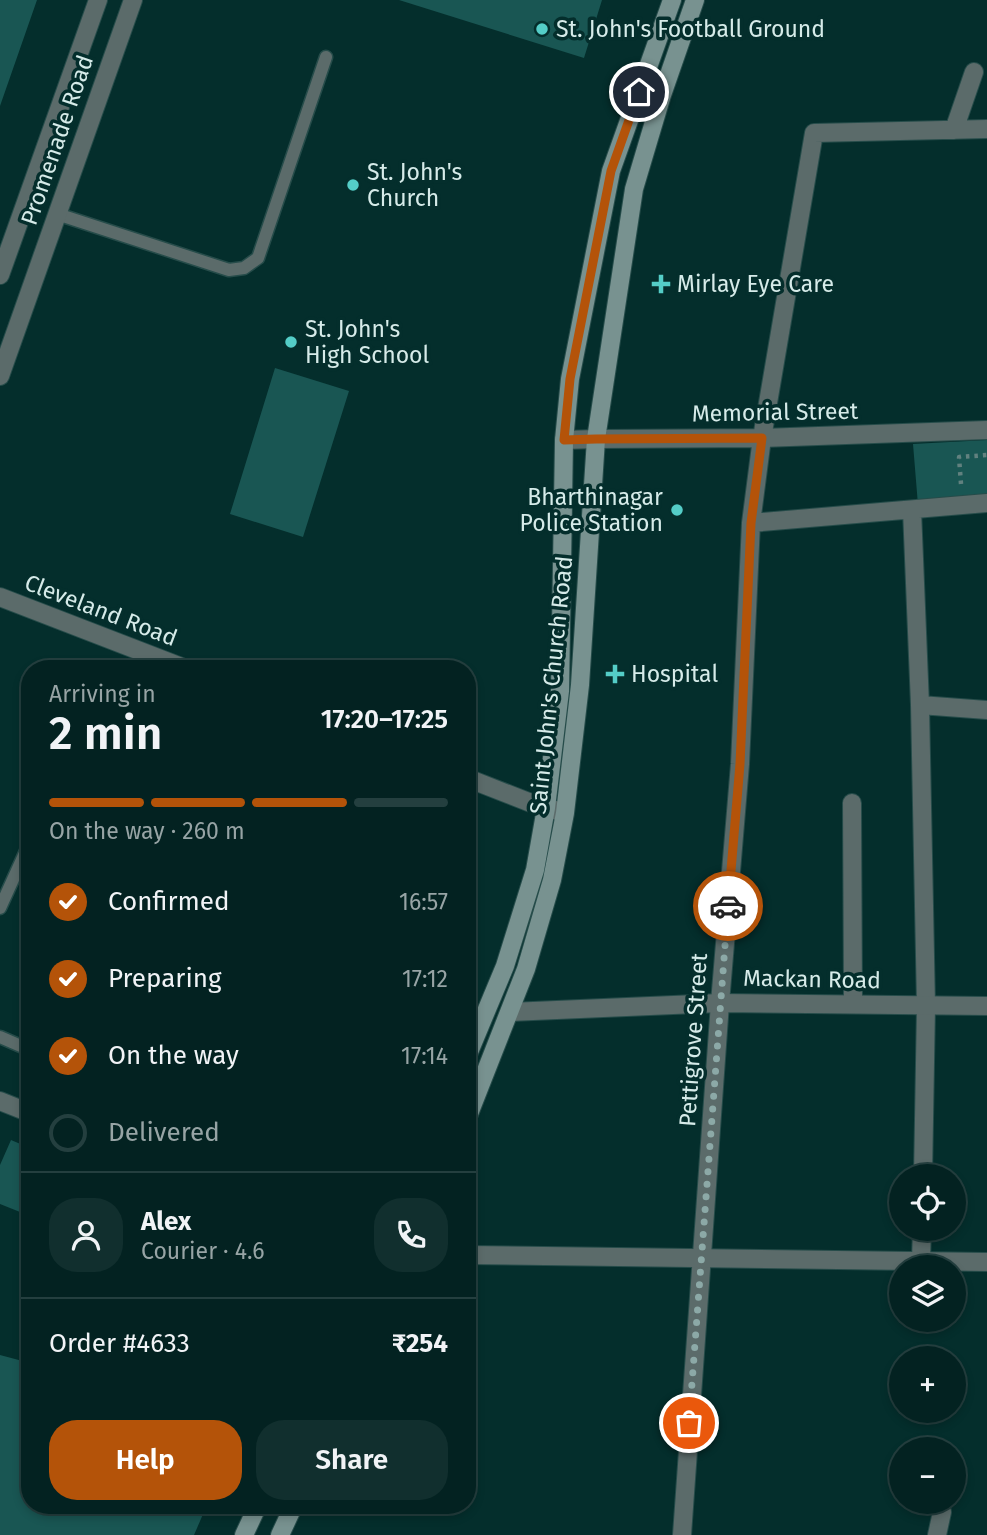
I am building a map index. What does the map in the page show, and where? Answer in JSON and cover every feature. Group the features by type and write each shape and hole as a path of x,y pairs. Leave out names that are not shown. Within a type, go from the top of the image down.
{"main road":[{"name":"Saint John's Church Road","path":"476,1036 505,966 535,870 547,808 560,691 564,440 570,379 611,171 672,0"},
{"name":"Saint John's Church Road","path":"476,1097 526,969 552,880 565,813 580,685 596,439 634,189 662,95 695,0"},
{"path":"244,1535 254,1514"},
{"path":"280,1535 290,1514"}],"street":[{"name":"Promenade Road","path":"0,275 98,0"},
{"name":"Promenade Road","path":"0,376 133,0"},
{"path":"974,72 954,130 987,129"},
{"name":"Pettigrove Street","path":"682,1535 740,764 751,523 762,438 814,133 954,130"},
{"name":"Memorial Street","path":"564,440 762,438 987,430"},
{"path":"751,523 987,503"},
{"path":"912,510 920,705 926,1006 923,1164"},
{"name":"Cleveland Road","path":"0,597 163,660"},
{"path":"920,705 987,710"},
{"path":"476,781 565,813"},
{"path":"852,803 853,1004"},
{"name":"Mackan Road","path":"510,1012 720,1003 987,1006"},
{"path":"0,1101 21,1109"},
{"path":"476,1255 889,1261"},
{"path":"966,1262 987,1262"},
{"path":"937,1535 942,1514"}],"lane":[{"path":"57,214 229,270 244,268 258,258 326,57"},
{"path":"0,908 21,862"},
{"path":"0,1037 21,1046"}],"path":[{"path":"959,457 987,455"}],"shaded area":[{"path":"0,0 37,0 0,106"},
{"name":"St. John's Football Ground","path":"399,0 602,0 584,58"},
{"path":"275,368 349,391 303,537 230,514"},
{"path":"987,440 987,499 918,505 913,444"},
{"path":"11,1140 21,1144 21,1212 0,1204 0,1165"},
{"path":"0,1355 21,1361 21,1514 203,1514 194,1535 0,1535"}],"way so far":[{"path":"689,1423 728,906"}],"place":[{"name":"St. John's Football Ground","path":"542,29"},
{"name":"St. John's Church","path":"353,185"},
{"name":"Mirlay Eye Care","path":"661,284"},
{"name":"St. John's High School","path":"291,342"},
{"name":"Bharthinagar Police Station","path":"677,510"},
{"name":"Hospital","path":"615,674"}],"route":[{"path":"639,92 611,171 570,379 564,440 762,438 751,523 740,764 728,906"}]}
